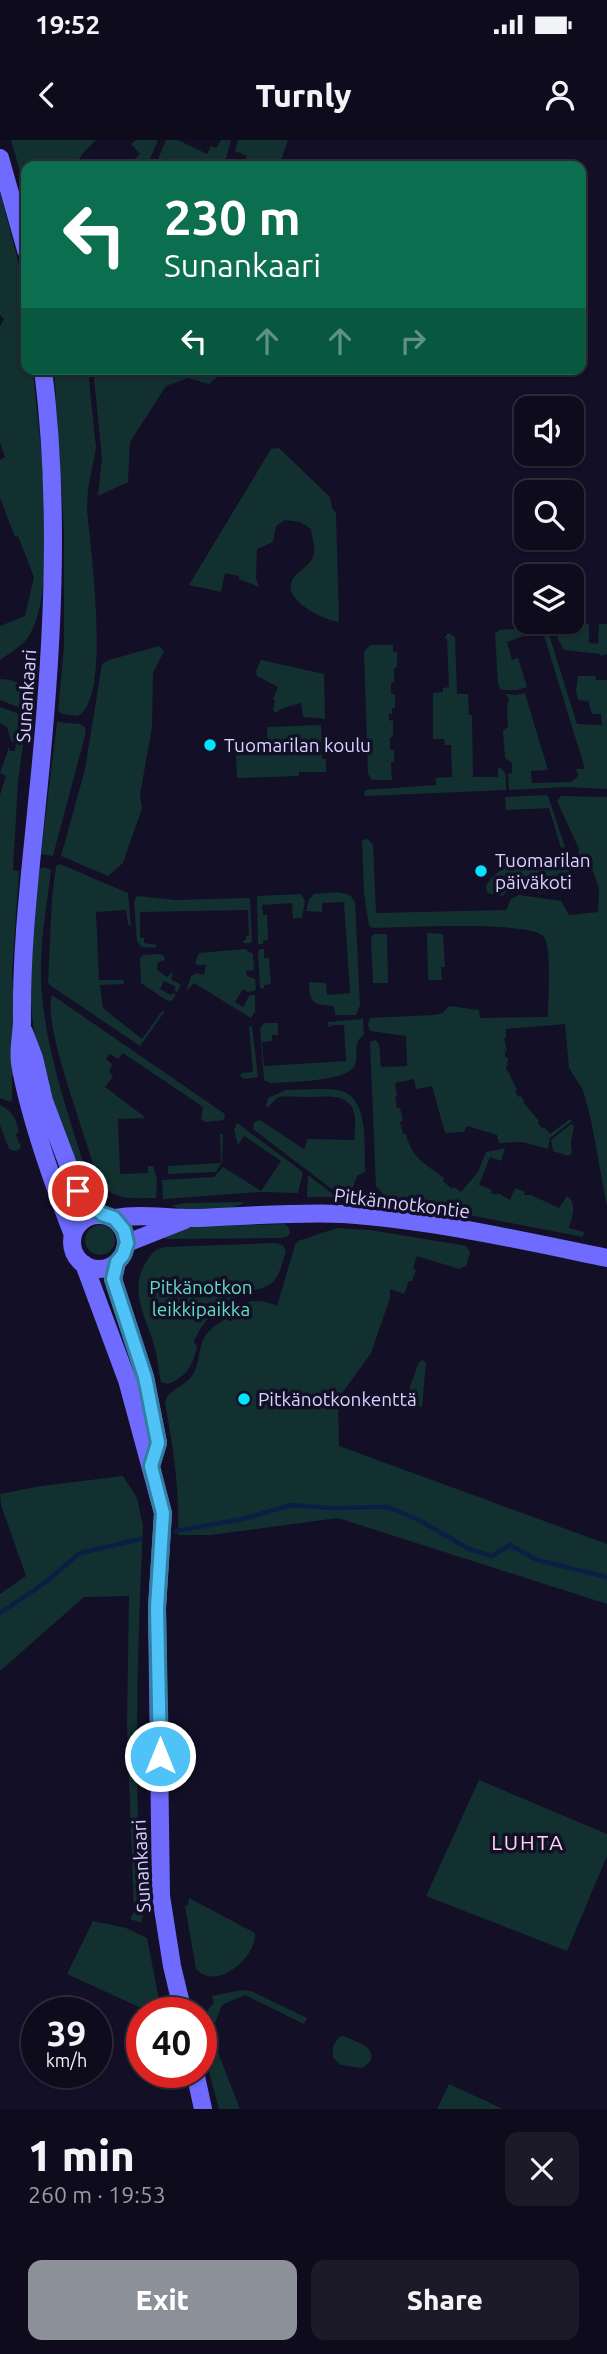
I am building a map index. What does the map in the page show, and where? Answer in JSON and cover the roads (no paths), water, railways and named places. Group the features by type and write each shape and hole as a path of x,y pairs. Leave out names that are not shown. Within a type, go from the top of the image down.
{"street":[{"path":"0,158 21,232"},
{"name":"Sunankaari","path":"43,375 54,536 51,651 25,911 19,1059 30,1110 73,1235"},
{"name":"Sunankaari","path":"22,1025 34,1058 44,1101 78,1191 91,1206 108,1216"},
{"path":"90,1216 108,1216 124,1230 127,1243 123,1255 117,1262 100,1269 84,1264 73,1247 73,1235 81,1221 90,1216"},
{"name":"Pitkännotkontie","path":"108,1216 368,1216 454,1228 607,1258"},
{"name":"Pitkännotkontie","path":"127,1243 189,1218"},
{"name":"Sunankaari","path":"117,1262 113,1279 145,1377 158,1443 151,1466"},
{"name":"Sunankaari","path":"84,1264 127,1380 163,1513 157,1608 161,1896 179,1997"},
{"path":"198,2088 203,2109"}],"waterway":[{"path":"175,1531 243,1519 291,1505 332,1508 388,1507 421,1521 469,1549 492,1556 510,1545 537,1560 607,1577"},
{"path":"0,1613 46,1582 80,1553 141,1539"}],"place":[{"name":"Tuomarilan koulu","path":"210,745"},
{"name":"Tuomarilan päiväkoti","path":"481,871"},
{"name":"Pitkänotkonkenttä","path":"244,1399"}],"district":[{"name":"LUHTA","path":"528,1842"}],"park label":[{"name":"Pitkänotkon leikkipaikka","path":"201,1298"}]}
